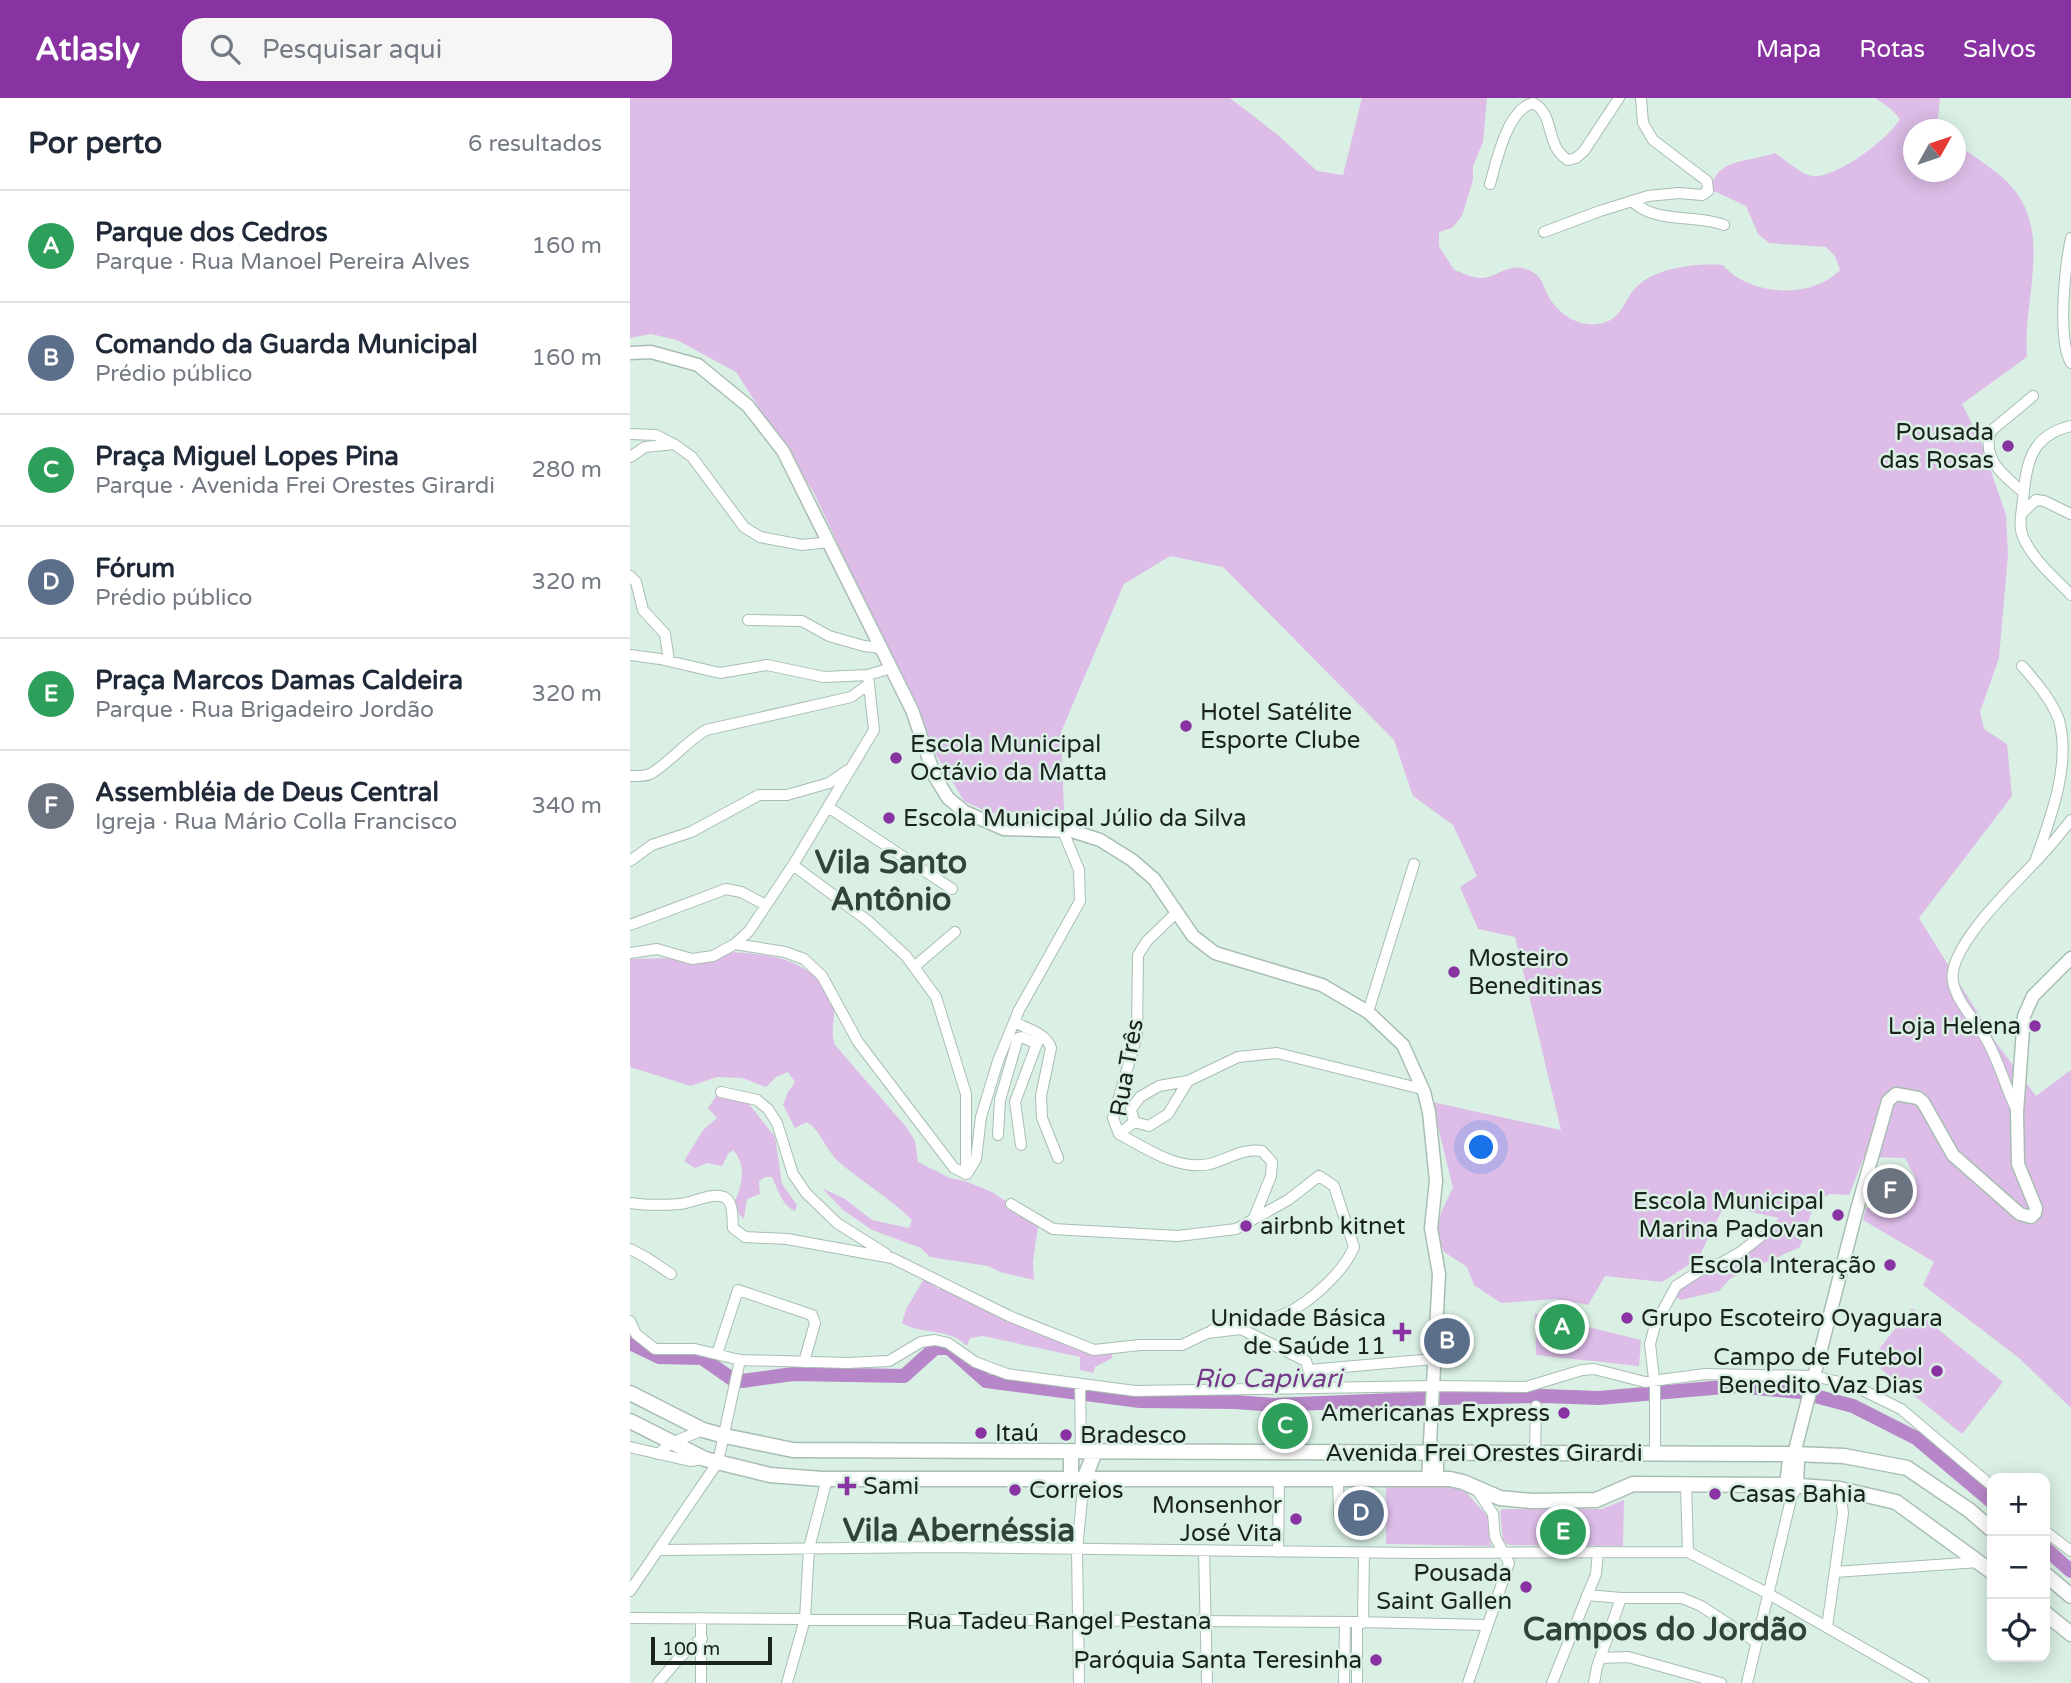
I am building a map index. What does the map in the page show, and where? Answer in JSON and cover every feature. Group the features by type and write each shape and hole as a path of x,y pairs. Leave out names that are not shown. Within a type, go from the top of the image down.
{"main road":[{"name":"Avenida Frei Orestes Girardi","path":"630,1393 703,1430 793,1450 1436,1450 1535,1454 1844,1456 1907,1468 1969,1510 1987,1526"},
{"path":"630,1421 711,1461 770,1475 827,1479 1438,1479 1475,1487 1500,1498 1532,1501 1595,1500 1633,1484 1791,1490 1840,1489 1896,1502 1987,1568"},
{"path":"1436,1450 1438,1479"},
{"path":"1223,1478 1218,1465 1224,1451"},
{"path":"1077,1479 1082,1452"},
{"path":"1077,1479 1082,1452"},
{"path":"1186,1452 1193,1465 1188,1478"},
{"path":"2050,1578 2071,1596"},
{"path":"2050,1617 2071,1634"}],"street":[{"path":"1490,184 1510,125 1525,105 1533,103 1540,106 1545,114 1552,143 1560,155 1568,160 1576,158 1584,151 1619,98"},
{"path":"1544,232 1633,202 1679,193 1702,195 1709,189 1707,181 1653,140 1643,123 1641,98"},
{"path":"1633,202 1643,209 1683,219 1702,218 1724,225"},
{"path":"2071,238 2063,331 2066,353 2071,363"},
{"path":"630,353 651,352 698,365 748,406 783,451 912,710 935,776 948,798 965,812 1004,828 1072,831 1100,840 1132,860 1154,879 1193,936 1215,953 1322,985 1368,1012 1403,1045 1422,1089 1433,1137 1436,1181 1431,1228 1439,1274 1432,1406 1438,1479"},
{"path":"2024,492 1995,467 1988,439 1991,431 2033,396"},
{"path":"2071,426 2048,435 2037,445 2025,475 2020,528 2041,563 2071,595"},
{"path":"630,434 656,435 692,457 744,527 760,537 802,545 829,542"},
{"path":"630,457 645,447 674,444"},
{"path":"2022,514 2036,500 2071,514"},
{"path":"630,576 636,582 643,610 665,634 669,661"},
{"path":"748,620 802,621 829,636 881,648"},
{"path":"630,655 720,673 767,665 824,677 869,680"},
{"path":"2022,666 2049,699 2063,733 2064,751 2056,799 2035,863"},
{"path":"630,776 643,777 652,773 689,740 706,730 851,697 869,680 891,668"},
{"path":"630,953 657,949 692,959 713,956 735,944 748,931 793,865 874,730 869,680"},
{"path":"630,861 652,845 691,832 759,794 787,795 829,783 851,768"},
{"path":"828,807 952,889"},
{"path":"2017,1112 1995,1056 1956,993 1952,980 1953,970 1965,943 1988,911 2035,863 2071,820"},
{"path":"966,1174 976,1159 981,1116 998,1061 1014,1023 1080,901 1079,870 1063,831"},
{"path":"1368,1012 1414,864"},
{"path":"793,865 868,921 906,956 936,998 966,1094 966,1174"},
{"path":"630,925 726,889 741,892 766,905"},
{"name":"Rua Três","path":"1177,912 1147,941 1138,955 1137,1035 1113,1118 1119,1134 1178,1163 1208,1164 1249,1149 1262,1151 1272,1162 1271,1176 1254,1219"},
{"path":"914,967 955,932"},
{"path":"735,944 785,952 804,959 822,975 859,1042 954,1168 966,1174"},
{"path":"1747,1683 1791,1490 1789,1460 1794,1454 1885,1106 1896,1094 1918,1098 1923,1102 1953,1155 2020,1214 2031,1217 2036,1208 2018,1164 2017,1112 2024,1016 2041,987 2071,958"},
{"path":"1014,1023 1038,1039"},
{"path":"998,1135 1000,1100 1018,1038 1049,1041 1051,1048 1041,1096 1042,1118 1058,1158"},
{"path":"1021,1145 1015,1102 1038,1039"},
{"path":"1134,1122 1131,1109 1140,1097 1159,1086 1188,1081 1238,1057 1277,1053 1422,1089"},
{"path":"1134,1122 1149,1126 1168,1114 1188,1081"},
{"path":"722,1091 757,1100 768,1109 778,1123 793,1174 806,1193 837,1223 892,1258 1009,1316 1094,1350 1140,1345 1182,1345 1223,1324 1270,1319 1291,1312 1333,1279 1354,1247 1334,1186 1319,1176 1288,1200 1236,1229 1178,1236 1054,1229 1011,1203"},
{"path":"1119,1134 1134,1122"},
{"path":"630,1203 683,1204 718,1196 726,1198 731,1204 733,1228 745,1237 787,1239 892,1258"},
{"path":"1655,1454 1655,1384 1650,1344 1655,1325 1676,1286 1699,1271 1742,1251 1760,1237"},
{"path":"630,1249 671,1274"},
{"path":"718,1354 738,1290 804,1311 815,1318 804,1362"},
{"path":"630,1321 636,1334 655,1349 695,1349 740,1361 889,1361 921,1342 935,1340 948,1343 975,1362 1007,1374 1135,1391 1526,1387 1581,1370 1594,1369 1655,1384 1705,1374 1852,1385 1901,1409 1987,1482"},
{"path":"1207,1333 1241,1329 1306,1361 1314,1388"},
{"path":"1309,1370 1434,1359"},
{"path":"630,1591 659,1550 725,1436 740,1361"},
{"path":"1080,1385 1082,1452"},
{"path":"1535,1454 1536,1406"},
{"path":"658,1454 671,1443 703,1430"},
{"path":"630,1447 690,1461 711,1461"},
{"path":"787,1683 805,1619 809,1548 827,1479"},
{"path":"1077,1479 1079,1683"},
{"path":"1278,1552 1279,1479"},
{"path":"1338,1480 1339,1515"},
{"path":"1686,1485 1688,1552"},
{"path":"1468,1683 1509,1563 1495,1538 1493,1514 1475,1487"},
{"path":"1827,1627 1843,1513 1840,1489"},
{"path":"2050,1535 2071,1551"},
{"path":"659,1550 943,1547 1364,1553 1688,1552 1767,1592 1917,1681"},
{"path":"1204,1550 1207,1683"},
{"path":"1552,1683 1596,1574 1598,1552"},
{"path":"1357,1683 1364,1553"},
{"path":"1835,1572 1980,1562"},
{"path":"1587,1595 1682,1598 1701,1606 1756,1642"},
{"path":"1594,1683 1620,1598"},
{"name":"Rua Tadeu Rangel Pestana","path":"630,1618 1487,1625"},
{"path":"701,1618 701,1683"},
{"path":"1344,1683 1345,1622"},
{"path":"658,1683 680,1657 702,1638"},
{"path":"1600,1658 1628,1657 1721,1683"}],"shaded area":[{"path":"630,98 1230,98 1279,136 1317,171 1343,175 1362,98 1487,98 1483,142 1473,166 1473,180 1462,216 1452,228 1439,232 1439,246 1454,270 1474,277 1486,278 1516,268 1535,273 1553,304 1565,315 1579,322 1595,324 1613,318 1632,292 1650,277 1687,266 1723,265 1748,283 1780,290 1797,290 1828,280 1840,270 1835,256 1826,247 1769,243 1758,234 1746,206 1710,189 1714,179 1727,166 1775,153 1807,175 1822,176 1847,165 1873,147 1900,119 1875,98 1940,98 1938,119 1903,119 1903,182 1966,182 1966,151 1995,172 2016,192 2026,210 2034,251 2027,357 1962,404 1980,439 2006,515 2008,555 1999,658 1980,712 1984,729 2007,744 2012,796 1919,918 1997,1044 2036,1096 2071,1070 2071,1408 2019,1358 1923,1285 1934,1262 1863,1220 1866,1208 1906,1209 1916,1179 1905,1158 1864,1157 1849,1195 1830,1194 1815,1201 1800,1247 1731,1278 1719,1291 1681,1300 1675,1296 1679,1287 1749,1250 1779,1218 1724,1206 1698,1259 1662,1282 1605,1276 1588,1305 1556,1299 1501,1303 1474,1285 1467,1267 1444,1252 1437,1234 1441,1212 1453,1188 1432,1102 1561,1130 1515,937 1478,929 1460,887 1477,876 1453,825 1413,796 1394,740 1223,567 1170,556 1124,584 1061,732 1064,810 990,813 964,801 935,753 814,493 736,372 677,340 651,334 630,338"},
{"path":"730,952 771,956 797,964 818,980 833,1005 835,1045 907,1128 915,1141 918,1162 950,1178 992,1192 1034,1220 1038,1226 1033,1262 1034,1280 1000,1272 988,1266 930,1257 921,1248 872,1230 843,1210 822,1188 845,1199 872,1220 909,1228 912,1220 838,1161 807,1122 795,1128 783,1105 795,1082 788,1072 776,1077 766,1087 742,1078 717,1077 691,1086 630,1067 630,959 670,958 689,963 708,962"},
{"path":"725,1088 738,1090 775,1137 782,1184 797,1205 795,1211 784,1201 772,1177 765,1177 759,1181 760,1194 747,1199 744,1219 739,1214 735,1201 740,1188 742,1169 733,1150 722,1166 708,1163 695,1168 684,1161 703,1130 717,1118 708,1108"},
{"path":"924,1279 939,1289 945,1286 1076,1346 1113,1349 1112,1358 1095,1367 1093,1373 1080,1370 1080,1357 983,1336 970,1338 967,1346 952,1336 910,1327 902,1323 906,1309"},
{"name":"Campo de Futebol Benedito Vaz Dias","path":"1912,1308 2003,1382 1962,1434 1870,1360"},
{"path":"1535,1314 1641,1340 1639,1366 1536,1355"},
{"path":"1269,1410 1301,1410 1302,1443 1269,1443"},
{"path":"1386,1487 1450,1487 1466,1492 1488,1517 1491,1546 1386,1544"},
{"path":"1624,1500 1623,1546 1509,1545 1503,1541 1500,1511 1503,1509 1602,1509"}],"waterway":[{"name":"Rio Capivari","path":"630,1343 659,1357 702,1358 732,1379 742,1381 793,1374 904,1376 935,1348 949,1348 986,1381 1140,1401 1274,1405 1441,1398 1599,1398 1735,1386 1800,1392 1853,1406 1916,1438 1987,1498"},
{"name":"Rio Capivari","path":"2050,1552 2071,1571"}],"place":[{"name":"Pousada das Rosas","path":"2008,446"},
{"name":"Hotel Satélite Esporte Clube","path":"1186,726"},
{"name":"Escola Municipal Octávio da Matta","path":"896,758"},
{"name":"Escola Municipal Júlio da Silva","path":"889,818"},
{"name":"Mosteiro Beneditinas","path":"1454,972"},
{"name":"Loja Helena","path":"2035,1026"},
{"name":"Assembléia de Deus Central","path":"1890,1191"},
{"name":"Escola Municipal Marina Padovan","path":"1838,1215"},
{"name":"airbnb kitnet","path":"1246,1226"},
{"name":"Escola Interação","path":"1890,1265"},
{"name":"Grupo Escoteiro Oyaguara","path":"1627,1318"},
{"name":"Parque dos Cedros","path":"1562,1327"},
{"name":"Unidade Básica de Saúde 11","path":"1402,1332"},
{"name":"Comando da Guarda Municipal","path":"1447,1341"},
{"name":"Campo de Futebol Benedito Vaz Dias","path":"1937,1371"},
{"name":"Americanas Express","path":"1564,1413"},
{"name":"Praça Miguel Lopes Pina","path":"1285,1426"},
{"name":"Itaú","path":"981,1433"},
{"name":"Bradesco","path":"1066,1435"},
{"name":"Sami","path":"847,1486"},
{"name":"Correios","path":"1015,1490"},
{"name":"Casas Bahia","path":"1715,1494"},
{"name":"Fórum","path":"1361,1513"},
{"name":"Monsenhor José Vita","path":"1296,1519"},
{"name":"Praça Marcos Damas Caldeira","path":"1563,1532"},
{"name":"Pousada Saint Gallen","path":"1526,1587"},
{"name":"Paróquia Santa Teresinha","path":"1376,1660"}],"district":[{"name":"Vila Santo Antônio","path":"891,882"},
{"name":"Vila Abernéssia","path":"959,1531"},
{"name":"Campos do Jordão","path":"1665,1630"}]}
